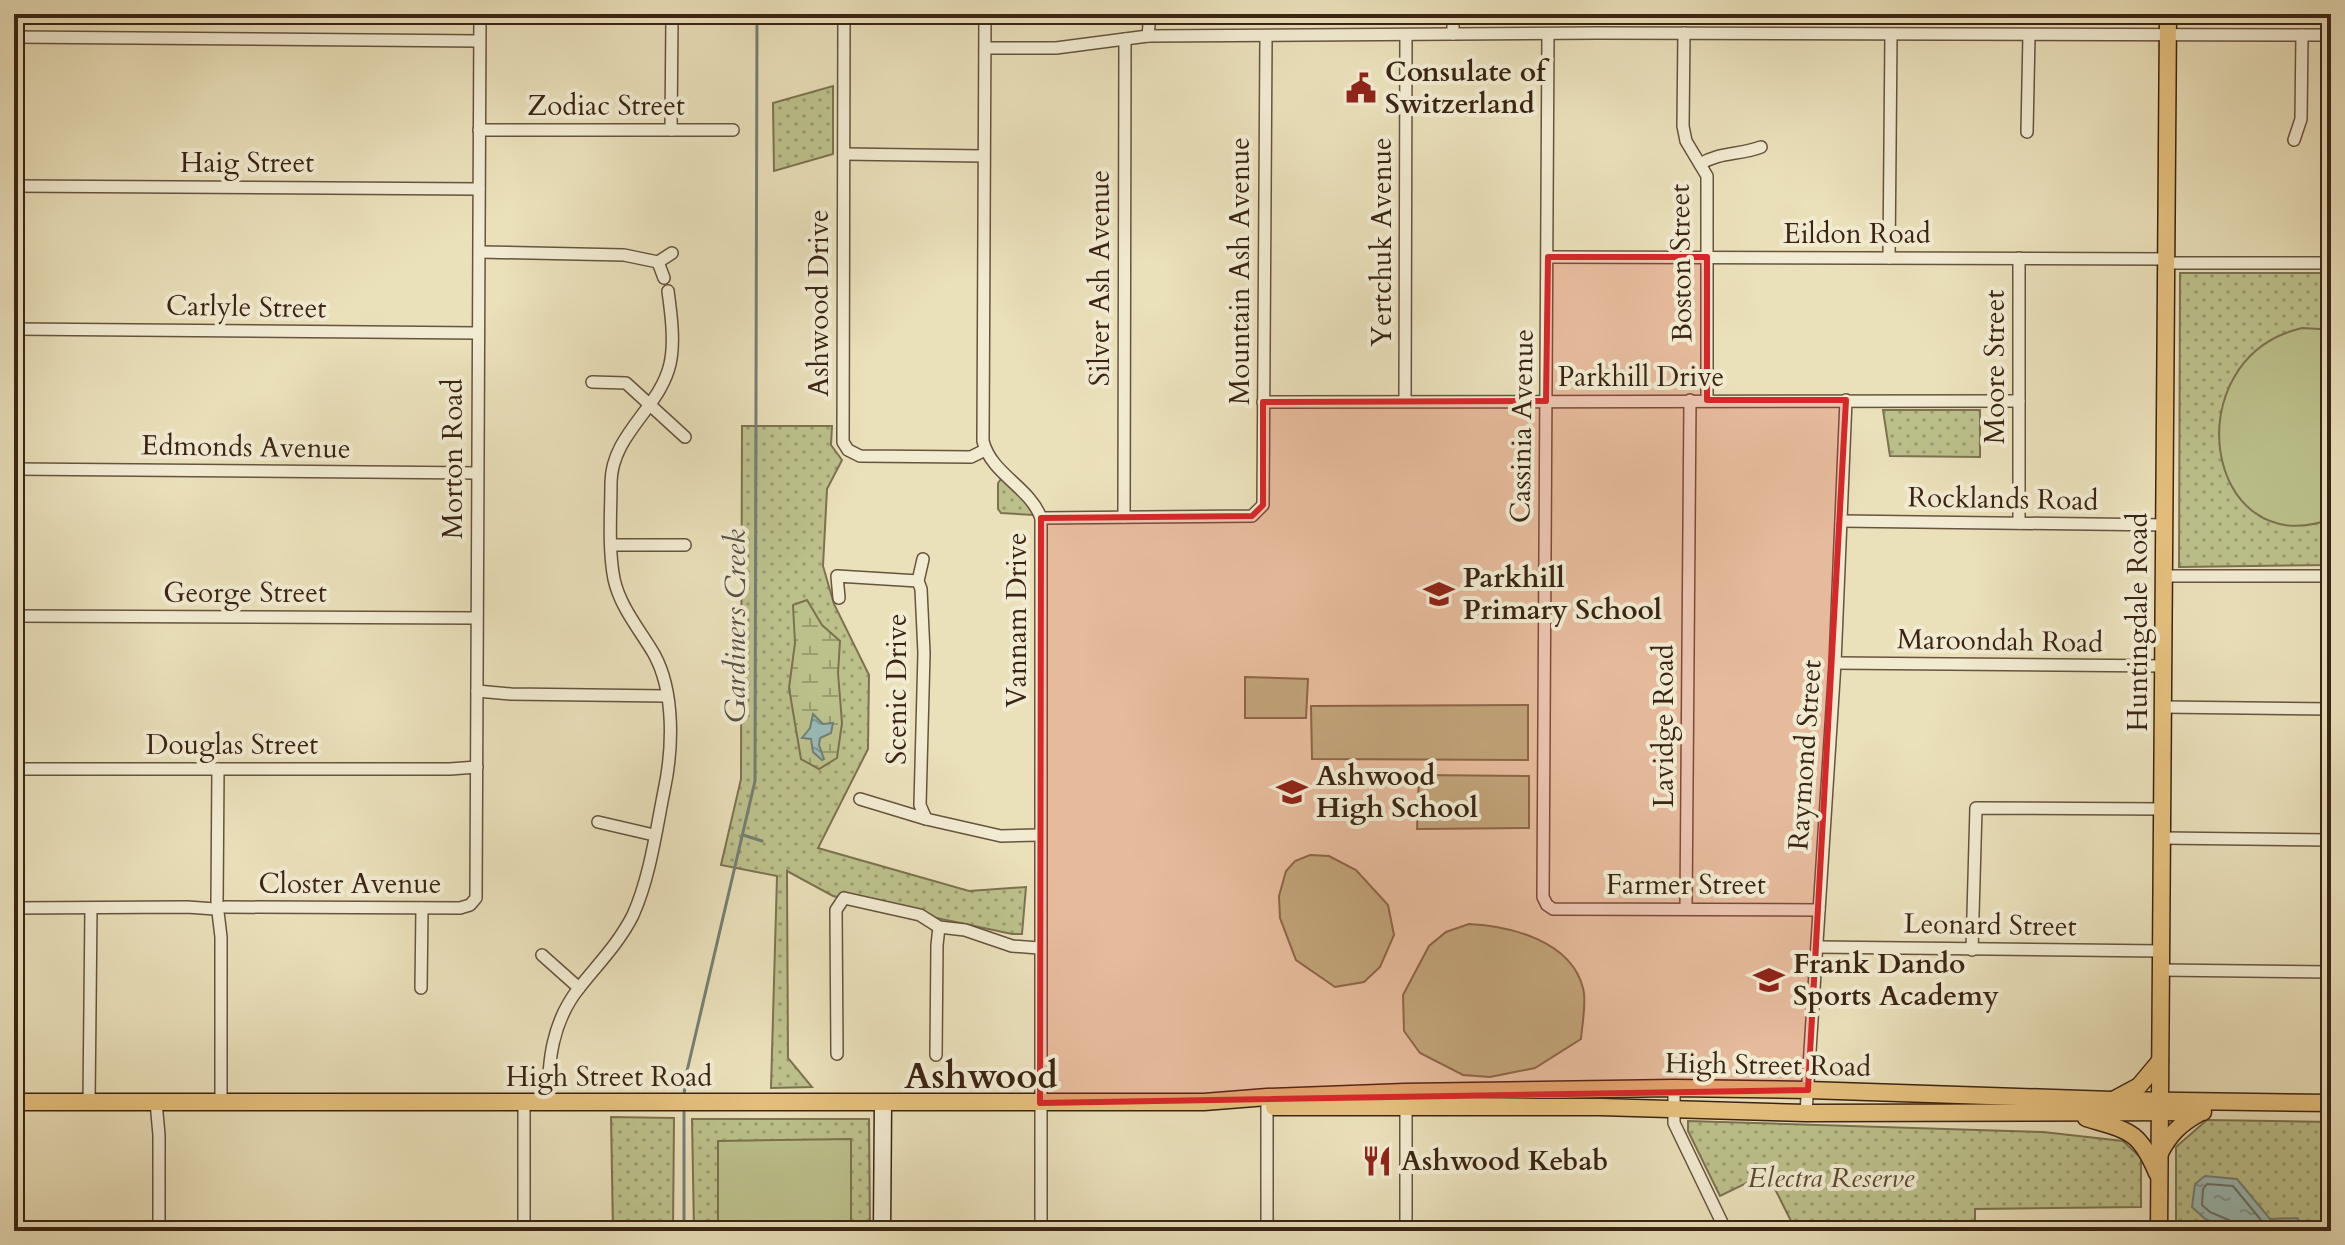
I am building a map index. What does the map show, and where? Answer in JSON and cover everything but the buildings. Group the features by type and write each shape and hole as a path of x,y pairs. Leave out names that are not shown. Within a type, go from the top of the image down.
{"main road":[{"name":"Huntingdale Road","path":"2159,1231 2168,14"},
{"path":"2112,1100 2139,1086 2160,1061"},
{"name":"High Street Road","path":"14,1102 1267,1102 1674,1088 2112,1100 2203,1112 2331,1112"},
{"name":"High Street Road","path":"1406,1099 1806,1113 2071,1114 2160,1107 2331,1103"},
{"path":"2160,1153 2182,1123 2203,1112"},
{"path":"2071,1114 2133,1134 2141,1140 2160,1178"}],"street":[{"name":"Ashwood Drive","path":"844,14 843,442 848,450 860,456 971,457 985,450"},
{"path":"985,14 985,450"},
{"path":"1148,36 1150,14"},
{"path":"1453,14 1453,34"},
{"path":"480,15 549,17"},
{"name":"Morton Road","path":"473,903 477,891 480,15"},
{"path":"671,130 672,18"},
{"path":"986,48 1056,48 1148,36 1684,33 2331,35"},
{"name":"Boston Street","path":"1684,33 1683,126 1686,141 1707,176 1707,400"},
{"name":"Cassinia Avenue","path":"1548,34 1543,897 1553,909"},
{"name":"Yertchuk Avenue","path":"1405,401 1406,35"},
{"path":"1889,258 1891,35"},
{"path":"2027,132 2029,35"},
{"path":"2294,140 2301,119 2302,35"},
{"path":"14,37 479,41"},
{"name":"Mountain Ash Avenue","path":"1124,517 1252,516 1263,505 1266,37"},
{"name":"Silver Ash Avenue","path":"1124,517 1125,39"},
{"name":"Zodiac Street","path":"479,130 733,130"},
{"path":"1700,164 1714,155 1746,152 1761,147"},
{"path":"844,154 983,156"},
{"name":"Haig Street","path":"14,186 479,189"},
{"path":"480,252 624,255 658,262 672,253"},
{"name":"Eildon Road","path":"1548,257 2019,258 2331,263"},
{"name":"Moore Street","path":"2019,258 2019,523"},
{"path":"658,262 664,278"},
{"path":"548,1103 552,1043 565,1010 616,943 633,915 668,765 670,721 656,658 621,601 614,579 611,477 622,441 650,403 671,362 668,291"},
{"name":"Carlyle Street","path":"14,329 478,333"},
{"path":"592,382 626,383 685,437"},
{"name":"Lavidge Road","path":"1686,909 1690,400"},
{"name":"Raymond Street","path":"1806,1113 1835,663 1846,400"},
{"name":"Parkhill Drive","path":"1263,402 2019,401"},
{"name":"Vannam Drive","path":"985,450 1034,504 1041,518 1041,1231"},
{"name":"Edmonds Avenue","path":"14,469 477,473"},
{"path":"1041,518 1124,517"},
{"name":"Rocklands Road","path":"1841,521 2165,525"},
{"path":"611,545 685,545"},
{"name":"Scenic Drive","path":"923,559 918,581 924,653 920,805 926,819"},
{"path":"839,598 837,576 918,581"},
{"path":"2164,576 2331,576"},
{"name":"George Street","path":"14,616 476,618"},
{"name":"Maroondah Road","path":"1835,663 2163,666"},
{"path":"477,694 633,695 665,692"},
{"path":"2163,707 2331,709"},
{"name":"Douglas Street","path":"14,769 477,770"},
{"path":"218,769 221,1102"},
{"path":"860,799 926,819 1001,836 1040,835"},
{"path":"1972,950 1976,808 2162,809"},
{"path":"598,822 654,835"},
{"path":"2162,838 2331,840"},
{"path":"837,1054 836,910 844,898 920,915 939,927 965,930 1012,946 1039,948"},
{"name":"Closter Avenue","path":"14,908 460,908 473,903"},
{"path":"89,1102 91,908"},
{"path":"421,988 422,908"},
{"name":"Farmer Street","path":"1553,909 1819,910"},
{"path":"936,1055 939,927"},
{"name":"Leonard Street","path":"1818,947 2161,951"},
{"path":"542,955 579,988"},
{"path":"2161,970 2331,972"},
{"path":"1674,1088 1674,1123 1726,1231"},
{"path":"1406,1099 1406,1231"},
{"path":"159,1102 159,1231"},
{"path":"1267,1102 1267,1231"},
{"path":"524,1103 524,1231"},
{"path":"882,1231 883,1103"}],"highlighted area":[{"path":"1548,257 1707,257 1707,400 1846,400 1808,1090 1040,1103 1041,518 1252,516 1263,505 1263,402 1546,401"}],"green space":[{"path":"1568,14 1621,14 1621,22 1568,22"},
{"path":"833,86 833,154 774,171 773,103"},
{"path":"2180,273 2331,273 2331,565 2179,567"},
{"path":"2302,328 2331,332 2331,519 2288,525 2255,513 2232,487 2220,452 2221,414 2234,377 2261,347"},
{"path":"1883,410 1980,410 1980,457 1890,456"},
{"path":"742,426 832,426 831,445 842,460 827,489 823,566 834,604 869,675 868,749 818,848 969,891 1026,887 1022,934 1012,934 833,896 787,871 788,1058 812,1087 771,1088 777,876 721,865 741,779"},
{"path":"1002,478 1030,506 1033,515 1001,513 998,509 998,483"},
{"path":"807,600 822,625 840,641 838,673 842,723 837,758 819,769 801,759 789,688 795,643 793,605"},
{"path":"1245,677 1308,679 1306,718 1245,718"},
{"path":"1528,705 1528,760 1312,759 1311,706"},
{"path":"1419,775 1529,776 1529,828 1417,829"},
{"path":"1310,855 1329,856 1356,870 1388,905 1394,935 1380,967 1364,982 1335,987 1296,960 1280,918 1279,896 1286,871 1295,861"},
{"path":"1469,924 1520,933 1537,939 1566,958 1583,988 1581,1039 1535,1068 1490,1077 1463,1075 1420,1053 1404,1031 1403,995 1429,946 1446,932"},
{"path":"611,1117 674,1118 673,1231 613,1231"},
{"path":"692,1119 869,1119 870,1231 694,1231"},
{"path":"2207,1120 2331,1122 2331,1231 2176,1231 2176,1147"},
{"name":"Electra Reserve","path":"1688,1121 2043,1132 2123,1141 2141,1158 2141,1207 1975,1209 1975,1231 1796,1231 1767,1173 1720,1196 1688,1131"},
{"path":"851,1139 851,1231 718,1231 718,1141"}],"water":[{"path":"813,714 823,724 833,723 831,733 820,738 822,760 813,752 811,739 802,738 810,728"},
{"path":"2205,1176 2237,1179 2270,1219 2297,1218 2305,1227 2326,1229 2331,1226 2331,1231 2229,1231 2229,1228 2205,1219 2192,1207 2195,1184"}],"waterway":[{"name":"Gardiners Creek","path":"684,1094 755,781 757,14"},
{"path":"743,835 762,841"},
{"name":"Gardiners Creek","path":"684,1106 684,1231"}],"place":[{"name":"Consulate of Switzerland","path":"1361,88"},
{"name":"Parkhill Primary School","path":"1439,594"},
{"name":"Ashwood High School","path":"1292,792"},
{"name":"Frank Dando Sports Academy","path":"1769,980"},
{"name":"Ashwood Kebab","path":"1377,1161"}],"district":[{"name":"Ashwood","path":"981,1076"}]}
